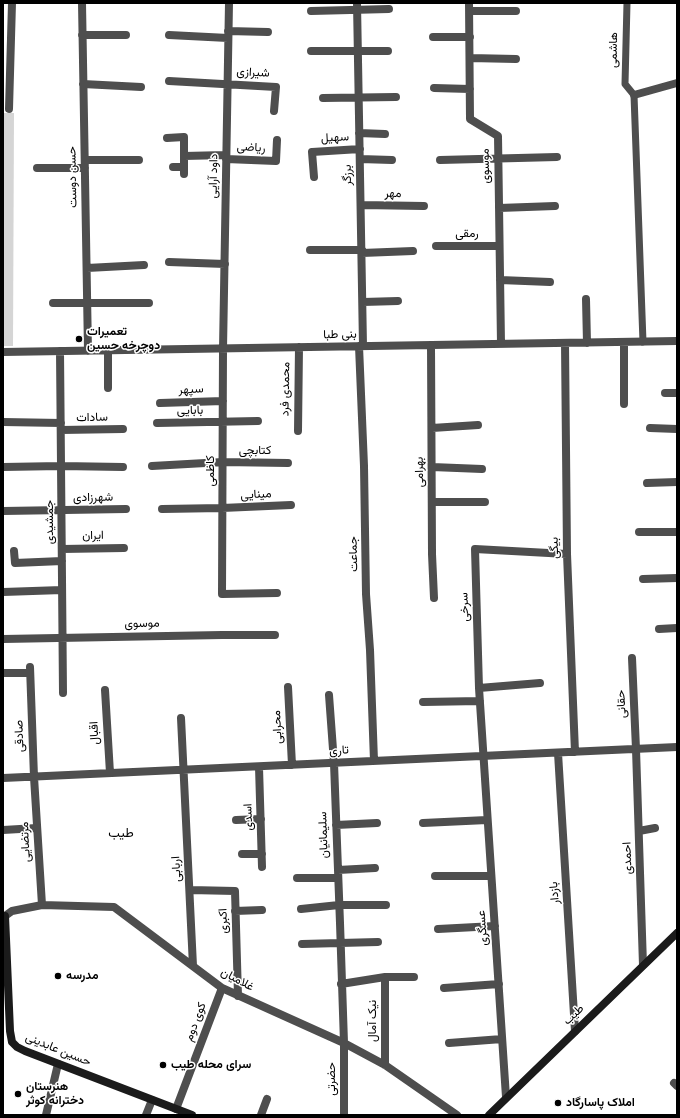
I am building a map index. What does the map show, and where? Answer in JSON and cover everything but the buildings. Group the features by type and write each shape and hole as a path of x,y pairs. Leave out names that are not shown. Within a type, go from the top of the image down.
{"street":[{"path":"9,109 12,3"},
{"name":"حسن دوست","path":"82,3 88,351"},
{"name":"داود آرایی","path":"223,349 229,3"},
{"path":"311,11 357,7 389,9"},
{"name":"برزگر","path":"357,7 362,252 361,346"},
{"path":"470,7 516,11"},
{"name":"موسوی","path":"470,7 470,118 498,136 501,344"},
{"path":"169,35 268,32"},
{"path":"82,35 126,35"},
{"path":"433,38 470,37"},
{"path":"311,51 388,51"},
{"path":"470,58 516,59"},
{"path":"169,82 228,84"},
{"path":"634,95 677,83"},
{"path":"83,84 141,88"},
{"name":"شیرازی","path":"228,84 276,87 274,110"},
{"path":"434,88 470,89"},
{"path":"323,98 396,97"},
{"path":"359,134 385,134"},
{"path":"167,138 184,137 184,170 173,167"},
{"name":"ریاضی","path":"226,157 276,161 277,140"},
{"name":"سهیل","path":"314,176 312,152 360,149"},
{"path":"184,156 226,157"},
{"path":"440,160 557,157"},
{"path":"360,159 392,160"},
{"path":"37,168 139,160"},
{"name":"مهر","path":"361,205 424,206"},
{"path":"499,208 555,206"},
{"name":"رمقی","path":"436,246 499,246"},
{"path":"310,250 362,252 413,251"},
{"path":"169,262 224,264"},
{"path":"87,268 144,265"},
{"path":"500,280 550,282"},
{"path":"586,299 587,343"},
{"path":"362,302 398,301"},
{"path":"53,303 149,303"},
{"name":"بنی طبا","path":"3,352 677,341"},
{"path":"624,342 624,404"},
{"name":"بیگی","path":"565,343 567,554 575,752"},
{"name":"بهرامی","path":"431,345 433,502 432,554 434,598"},
{"name":"جماعت","path":"361,346 366,594 374,761"},
{"name":"محمدی فرد","path":"298,431 299,347"},
{"name":"کاظمی","path":"223,349 222,594 277,594"},
{"path":"108,350 108,388"},
{"name":"جمشیدی","path":"60,351 63,694"},
{"path":"664,393 677,393"},
{"name":"سپهر","path":"160,403 223,400"},
{"name":"بابایی","path":"157,423 258,421"},
{"name":"سادات","path":"3,422 61,427 123,429"},
{"path":"432,428 478,425"},
{"path":"650,428 677,429"},
{"name":"کتابچی","path":"152,466 223,462 288,463"},
{"path":"3,467 123,467"},
{"path":"432,468 482,469"},
{"path":"647,483 677,482"},
{"path":"433,502 485,502"},
{"name":"مینایی","path":"162,509 292,505"},
{"name":"شهرزادی","path":"3,511 126,510"},
{"path":"639,532 677,532"},
{"name":"ایران","path":"62,549 124,548"},
{"name":"سرخی","path":"483,756 479,688 475,549 567,554"},
{"path":"14,551 15,563 62,561"},
{"path":"643,579 677,578"},
{"path":"3,592 62,590"},
{"path":"659,629 677,628"},
{"name":"موسوی","path":"3,638 276,635"},
{"name":"حقانی","path":"632,658 636,749"},
{"name":"صادقی","path":"3,673 30,670 34,777"},
{"path":"479,688 540,683"},
{"name":"محرابی","path":"288,687 292,765"},
{"name":"اقبال","path":"105,690 110,773"},
{"path":"329,695 334,763"},
{"path":"423,702 480,701"},
{"name":"اربابی","path":"181,718 193,966"},
{"name":"تاری","path":"3,778 677,747"},
{"name":"احمدی","path":"636,749 644,965"},
{"name":"بازدار","path":"558,753 575,1031"},
{"name":"عسگری","path":"483,756 506,1097"},
{"name":"سلیمانیان","path":"334,763 344,1043"},
{"name":"اسدی","path":"259,766 262,867"},
{"name":"مرتضایی","path":"34,777 42,905"},
{"path":"236,820 261,819"},
{"path":"423,823 488,820"},
{"path":"336,825 376,823"},
{"path":"3,830 37,828"},
{"path":"639,831 655,828"},
{"path":"242,854 262,854"},
{"path":"297,878 338,874 375,868"},
{"path":"435,876 491,876"},
{"name":"اکبری","path":"190,890 235,891 238,996"},
{"name":"غلامیان","path":"4,916 12,911 42,905 114,907 222,988 344,1043 385,1065 458,1115"},
{"path":"300,909 339,905 386,905"},
{"path":"235,911 262,910"},
{"name":"حسین عابدینی","path":"4,916 10,1031 12,1042 17,1047 58,1064 192,1115"},
{"path":"438,929 495,926"},
{"name":"طیب","path":"489,1115 644,965 676,937"},
{"path":"302,944 378,942"},
{"path":"342,984 385,977 414,977"},
{"name":"نیک آمال","path":"385,977 385,1065"},
{"path":"444,988 499,984"},
{"name":"کوی دوم","path":"176,1108 222,988"},
{"path":"449,1043 502,1039"},
{"name":"حضرتی","path":"344,1043 344,1115"},
{"path":"46,1115 58,1064"},
{"path":"261,1115 267,1099"},
{"path":"146,1115 152,1100"}],"lane":[{"name":"هاشمی","path":"626,3 625,84 634,95"},
{"path":"634,95 643,342"}],"shaded area":[{"path":"3,113 14,113 13,346 3,346"}],"place":[{"name":"تعمیرات دوچرخه حسین","path":"79,339"},
{"name":"مدرسه","path":"58,976"},
{"name":"سرای محله طیب","path":"163,1065"},
{"name":"هنرستان دخترانه کوثر","path":"18,1094"},
{"name":"املاک پاسارگاد","path":"558,1103"}],"district":[{"name":"طیب","path":"121,834"}]}
